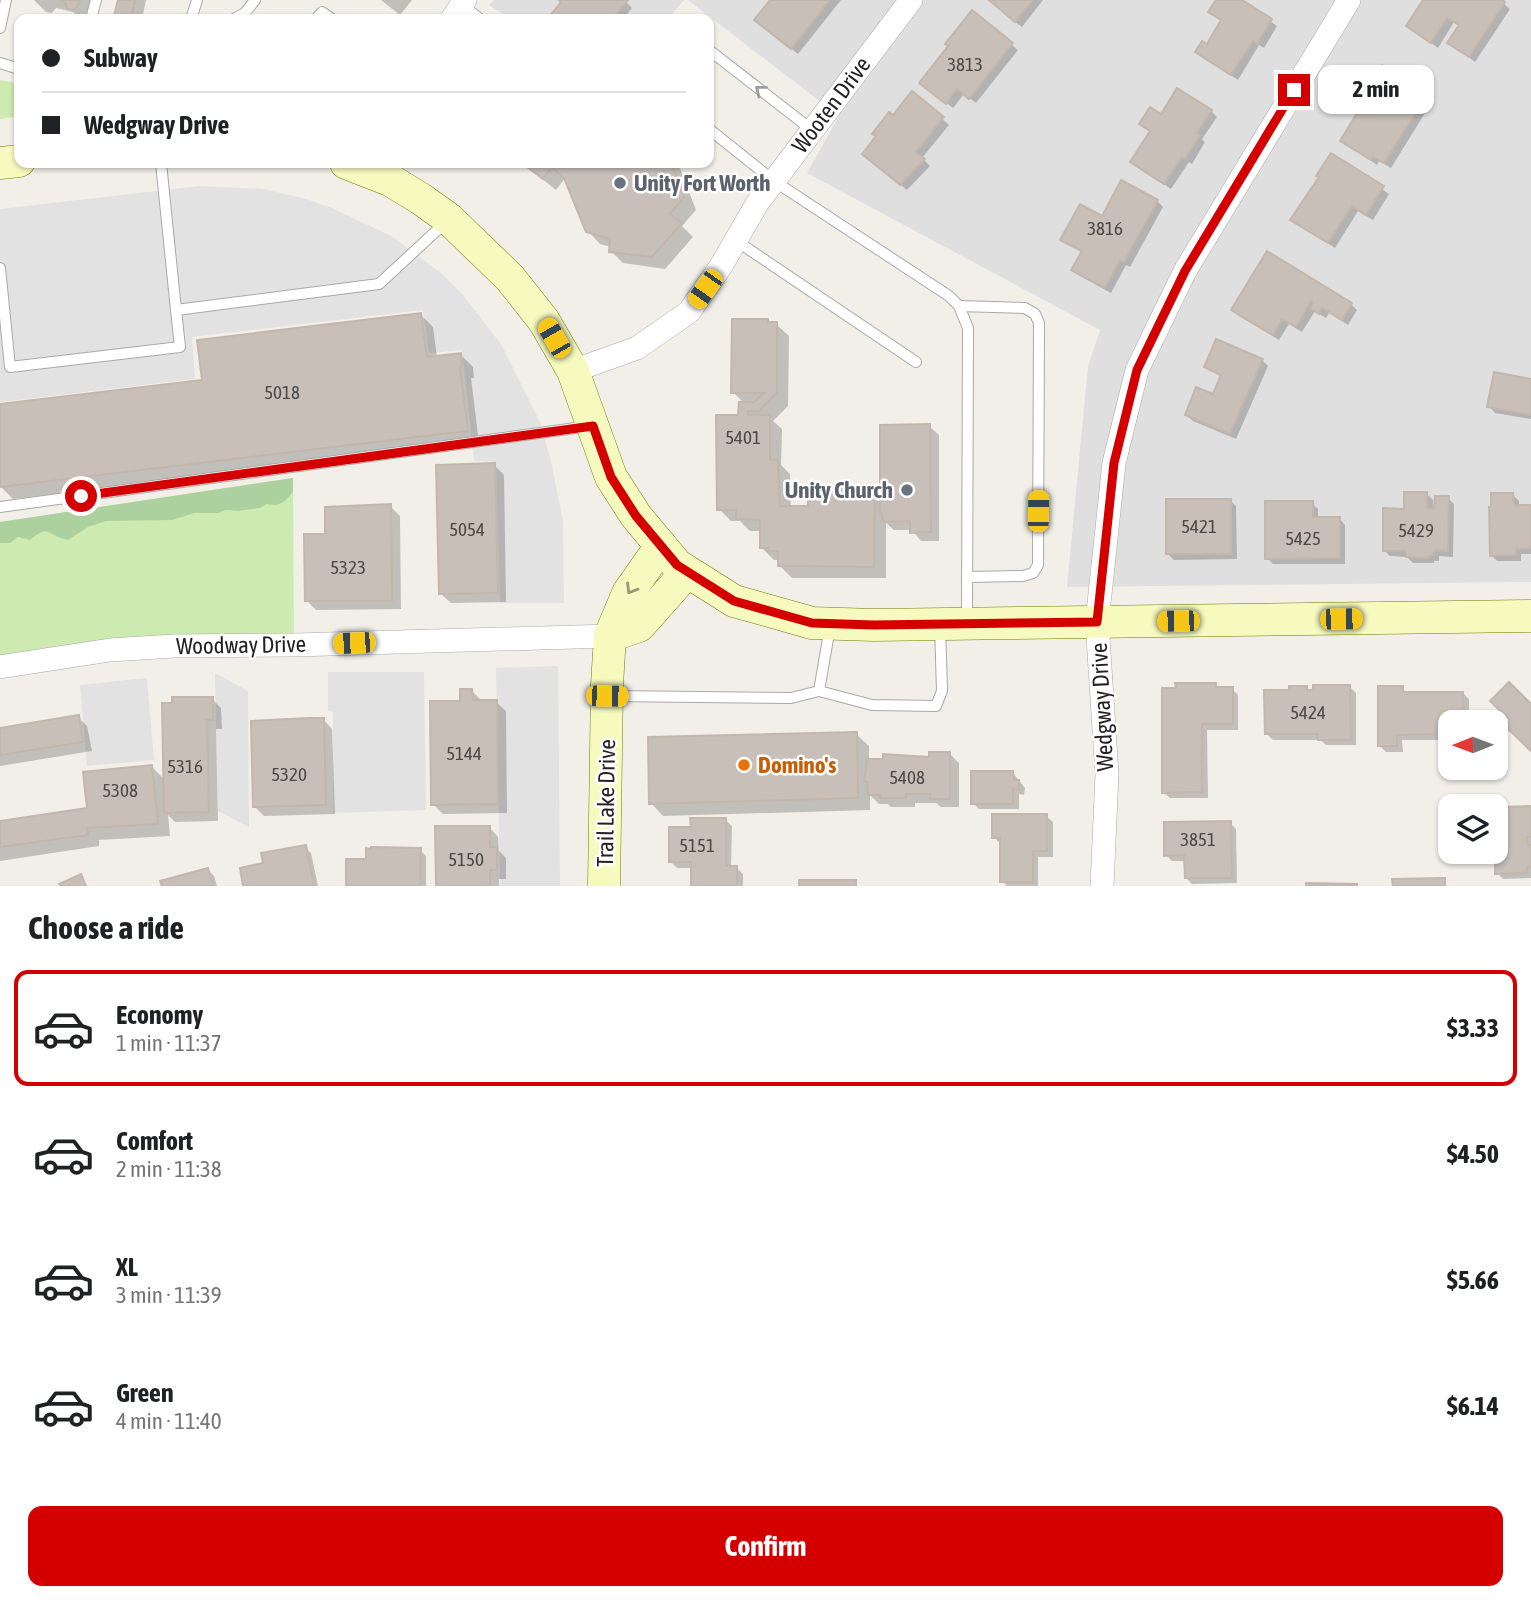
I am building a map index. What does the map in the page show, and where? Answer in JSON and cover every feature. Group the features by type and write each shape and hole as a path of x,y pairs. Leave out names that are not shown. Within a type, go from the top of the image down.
{"street":[{"name":"Wooten Drive","path":"573,371 637,348 689,312 758,202 911,0"},
{"name":"Wedgway Drive","path":"1102,886 1107,774 1097,622 1114,463 1137,370 1185,271 1349,0"},
{"path":"360,168 390,180 449,219 510,278 544,321 573,371 611,477 636,516 675,561 734,601 812,623 831,624 1531,616"},
{"path":"610,636 639,626 675,561"},
{"name":"Woodway Drive","path":"0,667 110,650 174,646 610,636"},
{"name":"Trail Lake Drive","path":"604,886 610,636"}],"lane":[{"path":"0,28 6,0"},
{"path":"243,14 255,0"},
{"path":"714,54 812,130"},
{"path":"607,696 791,698 819,691 873,705 936,706 942,691 953,624 967,577 968,328 959,306 948,296 774,181 714,133"},
{"path":"0,268 10,367 180,347 162,168"},
{"path":"176,310 379,284 449,219"},
{"path":"735,240 916,362"},
{"path":"959,306 1026,308 1035,314 1040,323 1038,565 1033,573 1023,576 967,577"},
{"path":"0,507 593,426"},
{"path":"819,691 831,624"}],"shaded area":[{"path":"494,0 684,0 672,14 503,14 489,5"},
{"path":"688,0 1531,0 1531,582 1067,587 1088,366 1100,330 807,173 839,116 714,20 714,14 706,14"},
{"path":"200,186 262,189 332,208 391,236 440,272 463,295 501,344 540,422 563,522 564,603 500,603 496,462 474,461 462,350 429,353 423,310 192,337 195,379 0,402 0,209"},
{"path":"558,666 560,886 500,886 496,668"},
{"path":"328,672 424,672 426,810 333,813 333,712 328,711"},
{"path":"215,673 248,691 249,827 218,811"},
{"path":"147,678 154,760 87,766 80,685"}],"green space":[{"path":"0,80 14,83 14,117 0,119"},
{"path":"293,478 294,645 0,667 0,522"},
{"path":"293,478 293,492 277,505 266,504 260,508 218,513 194,513 172,520 106,521 88,527 68,540 45,531 30,540 18,537 10,543 0,543 0,522"}],"building":[{"path":"58,0 80,0 72,10 67,9 65,2"},
{"path":"118,0 135,0 132,14 114,14"},
{"path":"559,0 628,0 616,14 551,14 561,2"},
{"path":"770,0 830,0 791,49 754,20"},
{"path":"989,0 1033,0 1015,22"},
{"path":"1216,0 1242,0 1272,19 1257,44 1253,41 1231,75 1195,52 1202,41 1207,44 1221,20 1208,12"},
{"path":"1423,0 1505,2 1469,57 1447,43 1459,25 1447,18 1431,43 1406,26"},
{"path":"972,10 1013,43 969,99 957,89 946,104 919,83"},
{"path":"1382,65 1428,93 1384,163 1373,157 1371,160 1340,141 1367,97 1364,95"},
{"path":"1177,88 1212,110 1185,159 1182,157 1164,184 1130,162 1150,131 1139,124 1150,107 1161,114"},
{"path":"912,91 944,117 916,152 925,159 900,185 862,154 876,136 872,134 889,112 893,115"},
{"path":"1331,153 1384,186 1366,215 1352,206 1328,243 1290,220 1319,177 1316,176"},
{"path":"529,168 551,168 543,179"},
{"path":"553,168 673,168 684,197 670,214 682,223 652,257 609,252 610,239 586,232 564,178"},
{"path":"1121,180 1158,200 1124,262 1120,260 1105,288 1071,270 1082,251 1060,240 1080,204 1102,216"},
{"path":"1267,251 1352,303 1342,320 1322,308 1319,314 1310,308 1313,303 1311,301 1296,327 1282,319 1273,335 1231,310"},
{"path":"421,313 427,357 461,353 460,367 468,431 0,487 0,404 202,380 197,340"},
{"path":"732,319 768,319 768,322 777,322 777,393 759,411 748,411 748,415 770,415 770,459 778,460 780,506 808,506 808,485 875,486 874,567 778,566 778,551 760,548 760,520 736,519 736,510 717,510 716,415 738,415 739,402 754,402 764,393 731,393"},
{"path":"1216,339 1263,359 1230,434 1185,415 1196,387 1213,394 1221,375 1204,367"},
{"path":"1494,372 1531,379 1531,415 1487,407"},
{"path":"930,424 931,532 910,533 910,521 883,522 880,513 880,425"},
{"path":"495,463 498,593 439,594 436,465"},
{"path":"1404,492 1427,492 1427,508 1434,508 1435,496 1449,496 1448,551 1434,551 1428,558 1406,557 1406,551 1383,551 1383,508 1404,509"},
{"path":"1491,493 1513,493 1514,505 1531,505 1531,548 1516,549 1516,555 1490,556"},
{"path":"1166,499 1231,499 1231,554 1166,554"},
{"path":"1265,501 1313,501 1313,517 1340,517 1340,558 1265,559"},
{"path":"391,504 392,601 305,601 304,534 325,534 325,507"},
{"path":"1509,682 1531,704 1531,751 1508,729 1508,710 1499,710 1490,701"},
{"path":"1175,683 1216,683 1216,687 1233,687 1233,724 1202,724 1202,792 1162,793 1162,688 1176,688"},
{"path":"1313,685 1350,685 1351,740 1318,740 1318,734 1265,734 1264,690 1289,690 1289,686 1307,686 1307,690 1313,690"},
{"path":"1378,686 1403,686 1403,692 1463,692 1464,710 1438,710 1438,734 1397,735 1397,746 1378,746"},
{"path":"460,689 472,689 473,700 497,700 498,804 431,805 430,701 460,701"},
{"path":"172,697 213,697 213,720 207,720 209,812 164,813 162,703 172,703"},
{"path":"79,715 83,742 0,755 0,728"},
{"path":"324,718 326,805 253,807 251,721"},
{"path":"857,732 858,798 649,804 648,737"},
{"path":"929,752 950,752 950,799 930,799 930,794 906,794 906,798 868,795 867,782 864,782 867,759 883,759 883,754 929,757"},
{"path":"152,765 158,824 87,828 88,835 0,847 0,821 87,808 83,772"},
{"path":"971,771 1013,771 1014,780 1019,780 1019,789 1013,789 1013,804 971,804"},
{"path":"1531,806 1531,837 1527,837 1528,845 1531,845 1531,867 1527,867 1527,873 1495,874 1495,864 1508,864 1508,807"},
{"path":"992,814 1047,814 1047,851 1033,851 1033,882 1000,882 1000,838 992,838"},
{"path":"690,818 726,818 726,866 737,866 737,886 691,886 691,862 669,862 669,827 691,827"},
{"path":"1231,821 1232,878 1185,878 1184,855 1164,856 1164,822"},
{"path":"435,826 490,826 490,847 497,847 497,870 490,870 490,886 436,886"},
{"path":"306,845 314,886 243,886 240,868 263,863 261,853"},
{"path":"366,848 421,848 420,886 346,886 346,859 366,859"},
{"path":"208,868 213,886 162,886 160,881"},
{"path":"81,874 86,886 59,884"},
{"path":"1445,878 1445,886 1393,886 1392,879"},
{"path":"799,880 856,880 856,886 799,886"},
{"path":"1306,883 1357,884 1357,886 1306,886"}],"place":[{"name":"Unity Fort Worth","path":"620,183"},
{"name":"Unity Church","path":"907,490"},
{"name":"Domino's","path":"744,765"}],"route":[{"path":"81,496 593,426 611,477 636,516 677,565 734,601 812,623 874,625 1097,622 1114,463 1137,370 1185,271 1294,90"}]}
